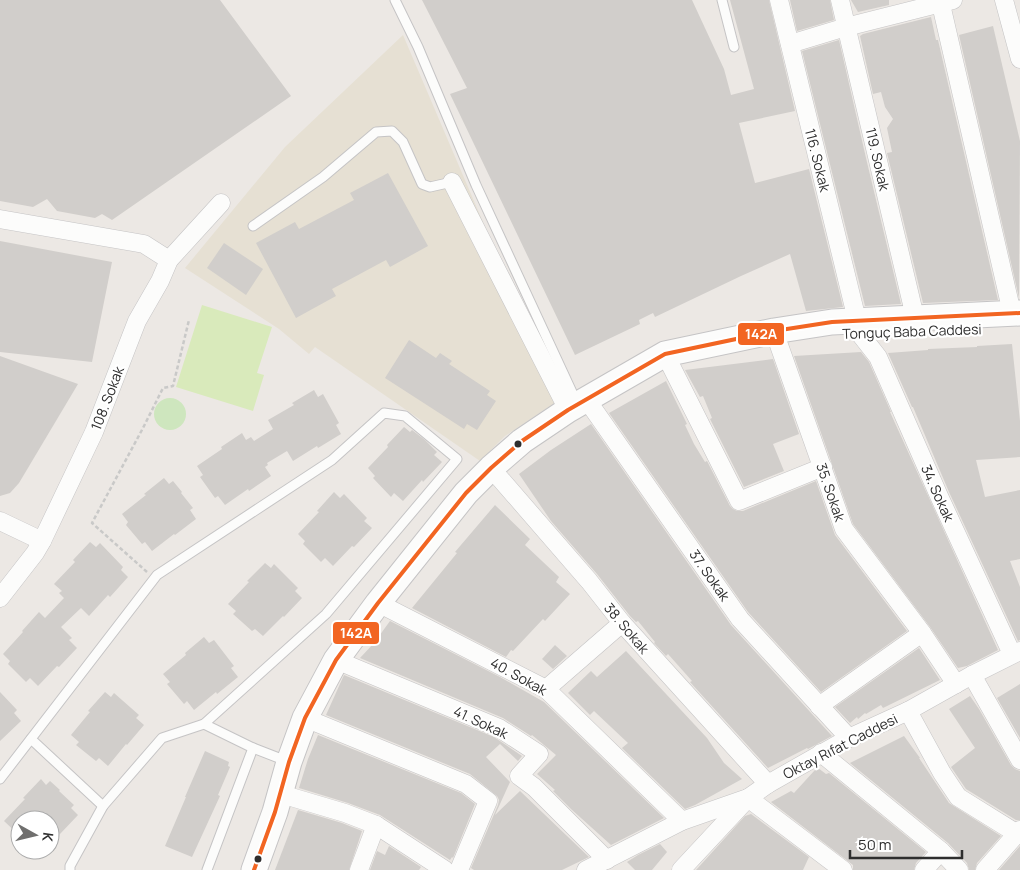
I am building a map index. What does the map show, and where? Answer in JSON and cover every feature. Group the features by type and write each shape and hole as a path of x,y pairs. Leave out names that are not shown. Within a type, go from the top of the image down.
{"street":[{"name":"116. Sokak","path":"779,0 858,327"},
{"name":"119. Sokak","path":"840,0 915,317"},
{"path":"1004,0 1020,59"},
{"path":"790,44 945,1 1017,318"},
{"name":"37. Sokak","path":"452,182 578,405 740,619 849,738"},
{"name":"108. Sokak","path":"0,598 42,541 94,432 137,321 160,281 169,260 221,203"},
{"path":"0,219 144,244 169,260"},
{"name":"Tonguç Baba Caddesi","path":"858,327 915,317 1017,318"},
{"name":"Tonguç Baba Caddesi","path":"254,870 305,718 336,660 378,603 466,493 522,441 578,405 665,354 774,331 832,322 858,327 1017,318"},
{"name":"34. Sokak","path":"858,327 878,357 939,496 1016,653"},
{"name":"35. Sokak","path":"774,331 844,529 922,633 956,684"},
{"path":"665,354 739,501 823,467"},
{"name":"38. Sokak","path":"491,468 589,581 622,623 768,784"},
{"path":"0,521 42,541"},
{"name":"40. Sokak","path":"378,603 546,689 682,821"},
{"path":"546,689 622,623"},
{"path":"820,706 922,633"},
{"name":"Oktay Rıfat Caddesi","path":"681,870 748,798 768,784 849,738 908,711 1016,653"},
{"name":"41. Sokak","path":"336,660 499,728 539,754 519,776 534,787 607,860"},
{"path":"972,675 1020,760"},
{"path":"908,711 942,773 958,797 1018,832 984,870"},
{"path":"305,718 466,784 488,801 459,870"},
{"path":"821,753 941,850 959,870"},
{"path":"281,794 345,813 376,825 445,870"},
{"path":"586,870 682,821 748,798 839,869"},
{"path":"359,870 376,825"},
{"path":"924,870 941,850"}],"lane":[{"path":"395,0 418,47 476,185 578,405"},
{"path":"722,0 734,47"},
{"path":"253,226 323,177 376,132 392,131 403,142 422,184 430,187 452,182"},
{"path":"0,779 157,575 332,460 384,413 405,416 457,459 326,614 204,724 162,738 103,806 70,866 70,870"},
{"path":"204,724 253,748 289,762"},
{"path":"31,739 103,806"},
{"path":"207,870 253,748"}],"path":[{"path":"154,579 92,523 163,388 173,386 189,320"}],"shaded area":[{"path":"403,35 559,400 505,436 480,461 315,347 309,354 279,329 185,268 285,147"}],"green space":[{"path":"202,305 272,327 257,373 264,375 253,411 176,387"},
{"path":"170,398 176,399 181,403 185,408 185,420 181,425 176,429 170,430 164,429 159,425 155,420 154,414 155,408 159,403 164,399"}],"building":[{"path":"0,0 220,0 291,96 112,220 102,214 95,218 57,211 47,199 33,207 0,201"},
{"path":"422,0 692,0 724,69 731,95 754,89 730,0 769,0 795,111 739,123 755,183 809,169 843,307 806,311 790,254 655,317 653,313 639,320 640,324 575,355 450,94 467,88"},
{"path":"790,0 830,0 834,20 797,31"},
{"path":"851,0 889,0 889,5 858,12"},
{"path":"931,17 936,40 938,40 998,300 923,303 887,153 892,152 887,128 893,119 885,107 881,92 873,94 860,36"},
{"path":"993,26 1020,141 1019,298 959,35"},
{"path":"839,40 901,304 865,306 802,51"},
{"path":"388,173 428,246 390,267 386,260 332,289 336,296 296,318 256,243 295,222 299,229 354,200 350,193"},
{"path":"0,241 112,262 92,362 0,352"},
{"path":"224,243 263,269 246,295 207,268"},
{"path":"409,340 436,358 440,353 452,361 449,364 490,391 487,395 496,401 477,430 467,424 464,429 385,378"},
{"path":"1012,344 1020,421 1020,457 976,460 985,497 1020,490 1020,559 1010,561 1020,587 1020,640 1018,641 949,492 888,353"},
{"path":"861,352 869,362 998,650 967,666 958,668 930,627 853,524 794,356"},
{"path":"0,356 78,384 19,483 10,493 0,496"},
{"path":"773,359 799,434 773,444 784,471 744,487 710,419 712,418 703,396 700,397 685,370"},
{"path":"666,381 687,424 685,425 694,444 705,462 707,461 730,506 737,511 743,511 816,481 835,535 907,631 821,692 748,612 609,413"},
{"path":"314,390 318,397 323,394 339,423 336,425 341,434 293,461 287,451 267,463 268,465 265,467 271,476 225,505 218,496 215,498 200,477 203,475 197,466 242,433 246,440 251,437 254,441 273,429 268,420 294,405 292,403"},
{"path":"591,424 731,625 832,736 768,768 690,682 692,681 668,654 666,656 638,621 636,622 630,616 551,521 519,474"},
{"path":"404,427 410,432 412,430 425,440 437,452 434,455 442,462 403,501 394,493 391,497 373,478 375,476 368,468"},
{"path":"164,478 169,484 173,481 182,492 193,508 190,510 196,519 152,551 145,542 142,544 126,525 128,522 122,514"},
{"path":"334,492 340,498 344,494 367,518 364,521 372,528 333,566 325,558 321,562 303,544 305,541 298,534 319,512 317,511"},
{"path":"495,505 530,539 525,545 559,577 556,582 570,594 545,621 543,619 506,657 412,608 457,553 455,552"},
{"path":"90,542 96,547 100,543 123,567 121,570 128,577 89,616 81,608 61,627 72,638 69,640 77,648 59,667 57,666 38,686 30,678 26,682 8,664 10,661 3,654 39,612 45,618 64,598 59,593 62,591 54,584 75,562 73,560"},
{"path":"265,563 271,568 274,564 298,588 295,591 302,598 263,636 255,629 252,631 233,614 236,611 228,604"},
{"path":"390,621 500,677 544,702 664,818 611,845 571,809 553,791 555,790 537,774 556,755 532,735 503,718 360,658"},
{"path":"204,637 209,643 214,640 234,666 231,668 238,677 194,710 187,701 184,704 167,684 170,682 163,674"},
{"path":"555,645 567,656 553,669 542,659"},
{"path":"919,648 940,680 883,708 881,705 858,719 857,717 850,723 835,707"},
{"path":"626,651 707,738 724,763 742,779 685,809 622,748 628,743 594,711 590,715 568,693 591,671 597,677"},
{"path":"344,675 494,737 522,756 518,761 500,744 486,757 510,782 495,815 520,791 589,857 562,870 474,870 471,868 498,805 499,800 497,796 470,774 326,715"},
{"path":"1020,684 1020,738 997,698"},
{"path":"0,692 17,710 14,713 21,721 0,741"},
{"path":"105,692 111,697 114,693 139,715 136,718 144,725 108,766 99,758 96,761 76,745 79,742 71,735 90,712 88,711"},
{"path":"970,696 1011,765 1020,771 1020,820 1016,820 966,789 951,767 975,748 949,709"},
{"path":"318,735 461,793 475,804 453,858 450,860 380,815 299,788"},
{"path":"904,736 949,803 1001,836 977,863 975,870 969,870 967,863 948,843 850,763"},
{"path":"205,751 229,762 228,766 230,767 218,795 220,796 192,857 165,846"},
{"path":"818,768 826,774 829,773 926,852 916,863 914,870 853,870 853,865 771,802 791,791 794,793"},
{"path":"41,779 46,785 50,781 74,805 71,808 78,815 60,834 60,810 14,810 25,799 23,798"},
{"path":"298,810 362,831 349,870 275,870"},
{"path":"751,814 809,857 803,870 696,870 745,816"},
{"path":"10,815 10,827 4,821"},
{"path":"660,844 667,852 652,870 635,870 627,862 638,855"},
{"path":"389,846 421,867 419,870 370,870 377,851 385,855"},
{"path":"1020,846 1020,870 999,870"}],"transit line":[{"name":"142A","path":"254,870 305,718 336,660 378,603 466,493 522,441 568,410 665,354 774,331 832,322 1020,313"}]}
